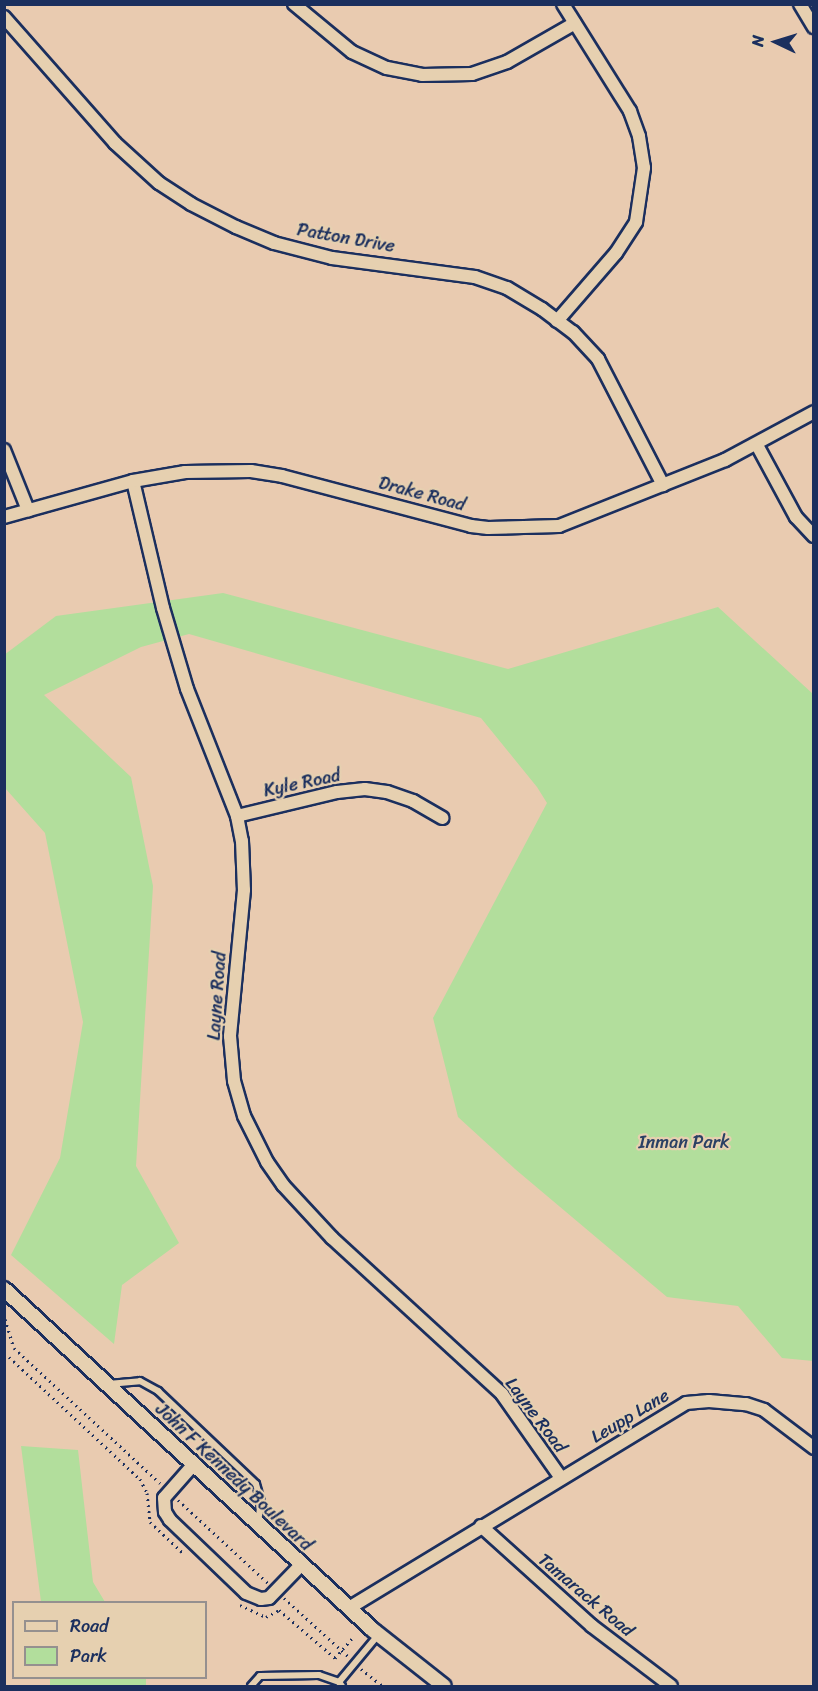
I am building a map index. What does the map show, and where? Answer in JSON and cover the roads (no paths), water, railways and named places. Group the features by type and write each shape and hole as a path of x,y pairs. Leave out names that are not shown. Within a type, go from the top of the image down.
{"street":[{"path":"294,4 352,52 387,68 422,75 472,74 498,65 575,23"},
{"path":"557,321 616,253 636,222 644,168 639,136 630,111 563,4"},
{"path":"800,4 813,27"},
{"name":"Patton Drive","path":"4,17 115,143 159,183 191,204 236,227 293,248 332,258 475,277 507,288 557,321 586,343 598,359 663,485"},
{"name":"Drake Road","path":"4,517 133,481 185,472 251,471 282,476 488,528 560,526 756,445 813,412"},
{"path":"756,445 796,517 813,536"},
{"path":"4,450 28,510"},
{"name":"Layne Road","path":"133,481 163,608 187,689 237,816 242,841 244,890 230,1036 234,1081 241,1104 267,1162 283,1185 332,1238 502,1394 561,1478"},
{"name":"Kyle Road","path":"237,816 337,792 364,789 387,792 413,801 442,818"},
{"name":"John F Kennedy Boulevard","path":"6,1294 108,1384 379,1634 444,1686"},
{"name":"Leupp Lane","path":"350,1608 686,1403 709,1401 746,1404 764,1410 813,1448"},
{"path":"195,1464 164,1498 164,1505 170,1520 246,1593 261,1599 269,1598 302,1564"},
{"name":"Tamarack Road","path":"482,1526 584,1620 670,1686"}],"lane":[{"path":"108,1384 140,1381 158,1391 256,1484 261,1501 257,1523"},
{"path":"251,1686 260,1676 319,1675 340,1684 379,1634"}],"park label":[{"name":"Inman Park","path":"684,1142"}]}
